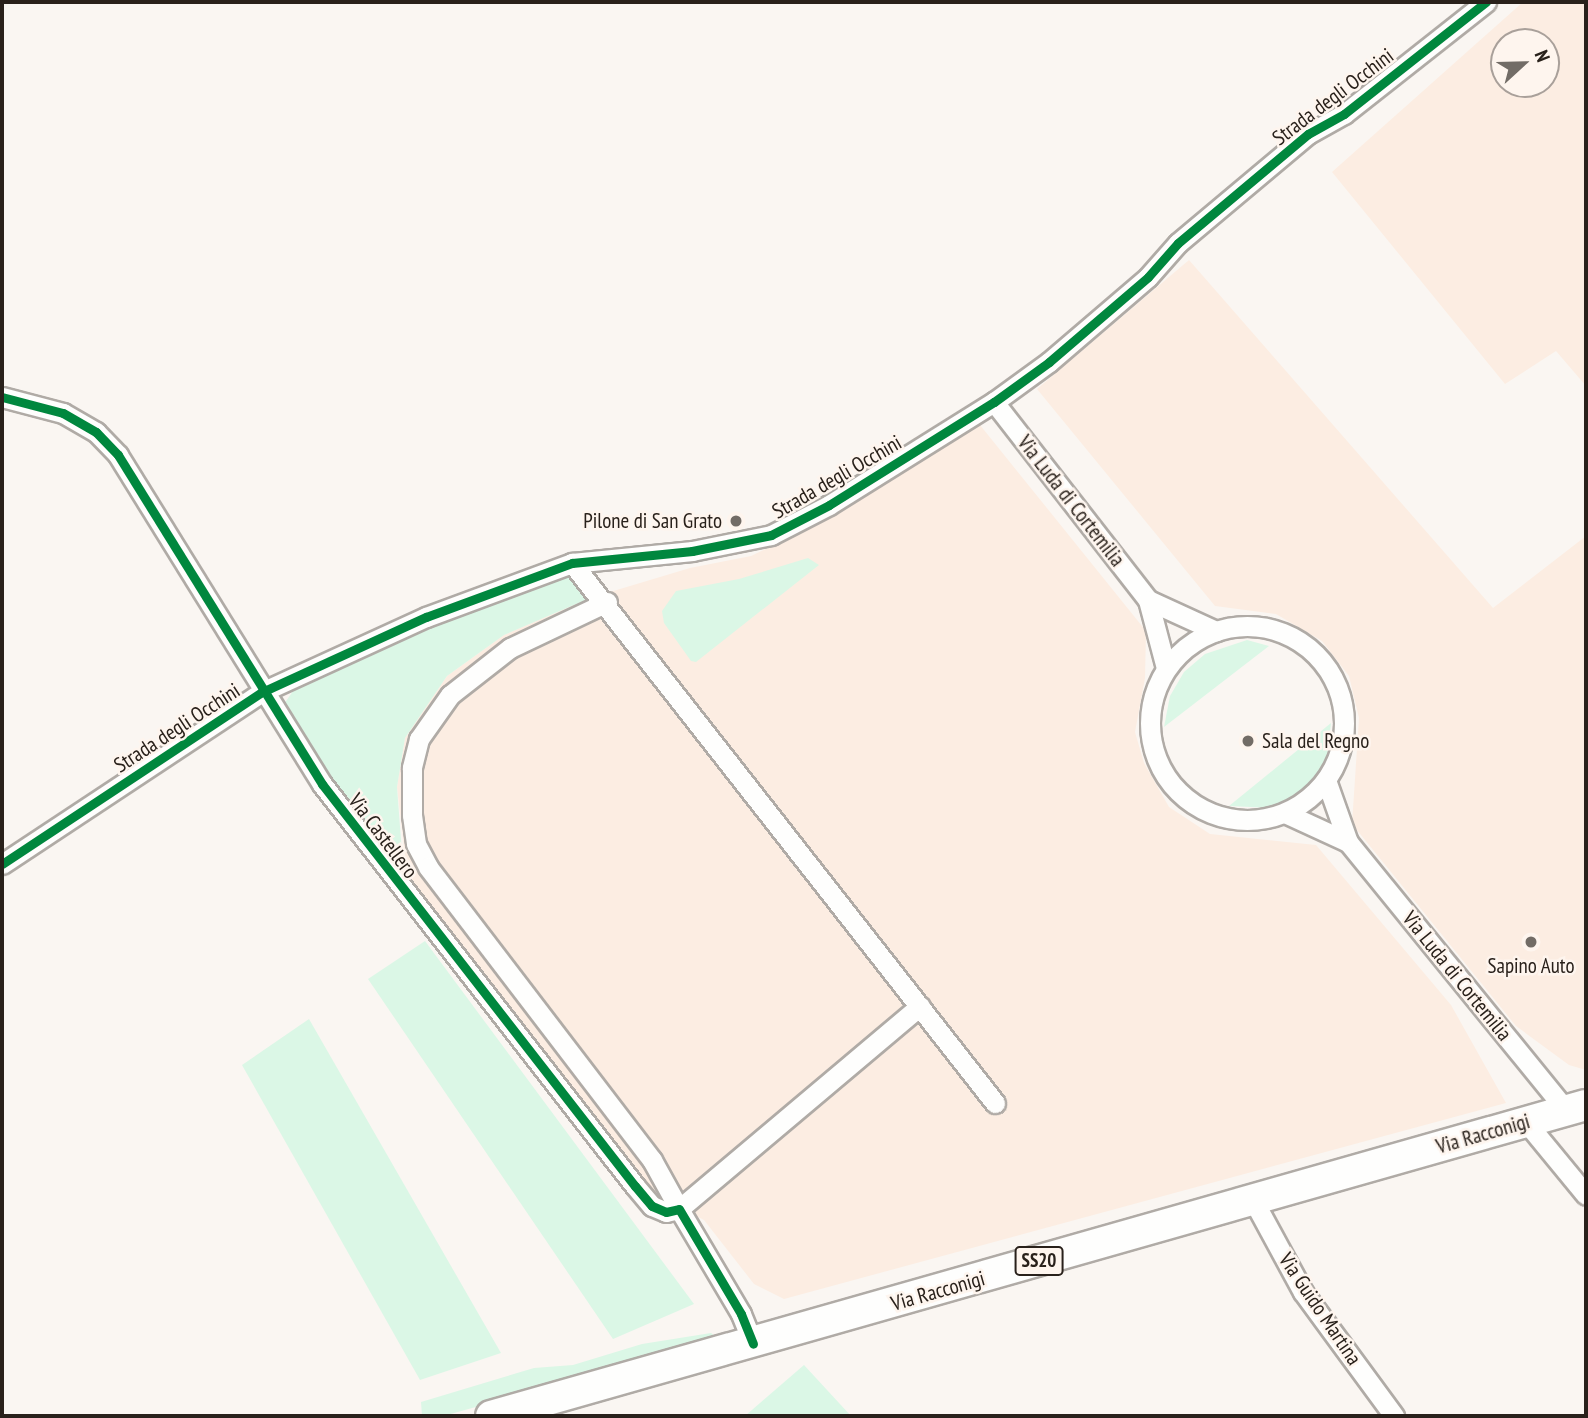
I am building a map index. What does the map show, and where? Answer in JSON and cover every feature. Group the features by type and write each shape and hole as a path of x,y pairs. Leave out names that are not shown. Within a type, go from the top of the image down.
{"main road":[{"name":"Via Racconigi","path":"491,1416 753,1345 1252,1198 1576,1107"}],"street":[{"name":"Strada degli Occhini","path":"2,864 262,692 426,617 572,563 692,551 771,535 840,498 994,402 1059,354 1148,277 1178,243 1308,134 1344,114 1486,2"},
{"name":"Via Castellero","path":"2,397 63,413 96,432 118,455 262,692 322,784 412,904 635,1186 652,1206 666,1212 679,1209"},
{"name":"Via Luda di Cortemilia","path":"994,402 1148,600 1166,668"},
{"path":"572,563 607,602 995,1103"},
{"name":"Via Luda di Cortemilia","path":"1148,600 1216,631"},
{"path":"607,602 510,648 450,695 419,739 412,768 412,815 416,844 428,867 652,1160 741,1314 753,1345"},
{"path":"1242,626 1269,628 1294,639 1316,655 1332,677 1343,716 1339,756 1326,780 1285,813 1255,821 1224,818 1195,806 1171,785 1155,758 1149,727 1153,696 1166,668 1180,652 1216,631 1242,626"},
{"name":"Via Luda di Cortemilia","path":"1326,780 1348,842 1576,1107"},
{"name":"Via Luda di Cortemilia","path":"1285,813 1348,842"},
{"path":"679,1209 920,1006"},
{"path":"1526,1122 1586,1195"},
{"name":"Via Guido Martina","path":"1252,1198 1303,1292 1395,1416"}],"shaded area":[{"path":"1523,2 1586,2 1586,386 1556,351 1505,384 1332,172 1490,31 1490,98 1560,98 1560,28 1494,28"},
{"path":"1189,260 1493,608 1586,536 1586,1070 1569,1065 1516,1026 1352,824 1359,718 1349,676 1322,641 1276,614 1215,606 1037,389"},
{"path":"980,425 1146,631 1145,678 1135,732 1144,763 1169,807 1210,834 1316,845 1451,1005 1506,1103 784,1299 754,1284 704,1220 655,1195 407,874 397,787 405,738 447,676 504,635 590,598 690,568 751,556 829,519"}],"green space":[{"path":"808,558 819,565 696,662 691,661 664,623 662,611 676,591 739,579"},
{"path":"569,575 590,598 504,635 447,676 405,738 397,787 402,853 393,863 282,707 293,691 530,583"},
{"path":"1247,640 1269,646 1164,727 1170,696 1184,672 1205,654"},
{"path":"1331,723 1326,766 1313,785 1296,799 1272,808 1229,806"},
{"path":"425,941 694,1304 613,1339 368,979"},
{"path":"309,1019 501,1353 420,1380 242,1065"},
{"path":"711,1333 719,1339 447,1415 422,1416 421,1402 534,1368 573,1365 642,1344"},
{"path":"804,1365 851,1416 745,1416"}],"cycle path":[{"path":"2,864 262,692 426,617 572,563 692,551 771,535 829,505 994,402 1049,362 1148,277 1178,243 1308,134 1344,114 1486,2"},
{"path":"2,397 63,413 96,432 118,455 322,784 635,1186 652,1206 666,1212 679,1209 741,1314 753,1344"}],"place":[{"name":"Pilone di San Grato","path":"736,521"},
{"name":"Sala del Regno","path":"1248,741"},
{"name":"Sapino Auto","path":"1531,942"}]}
